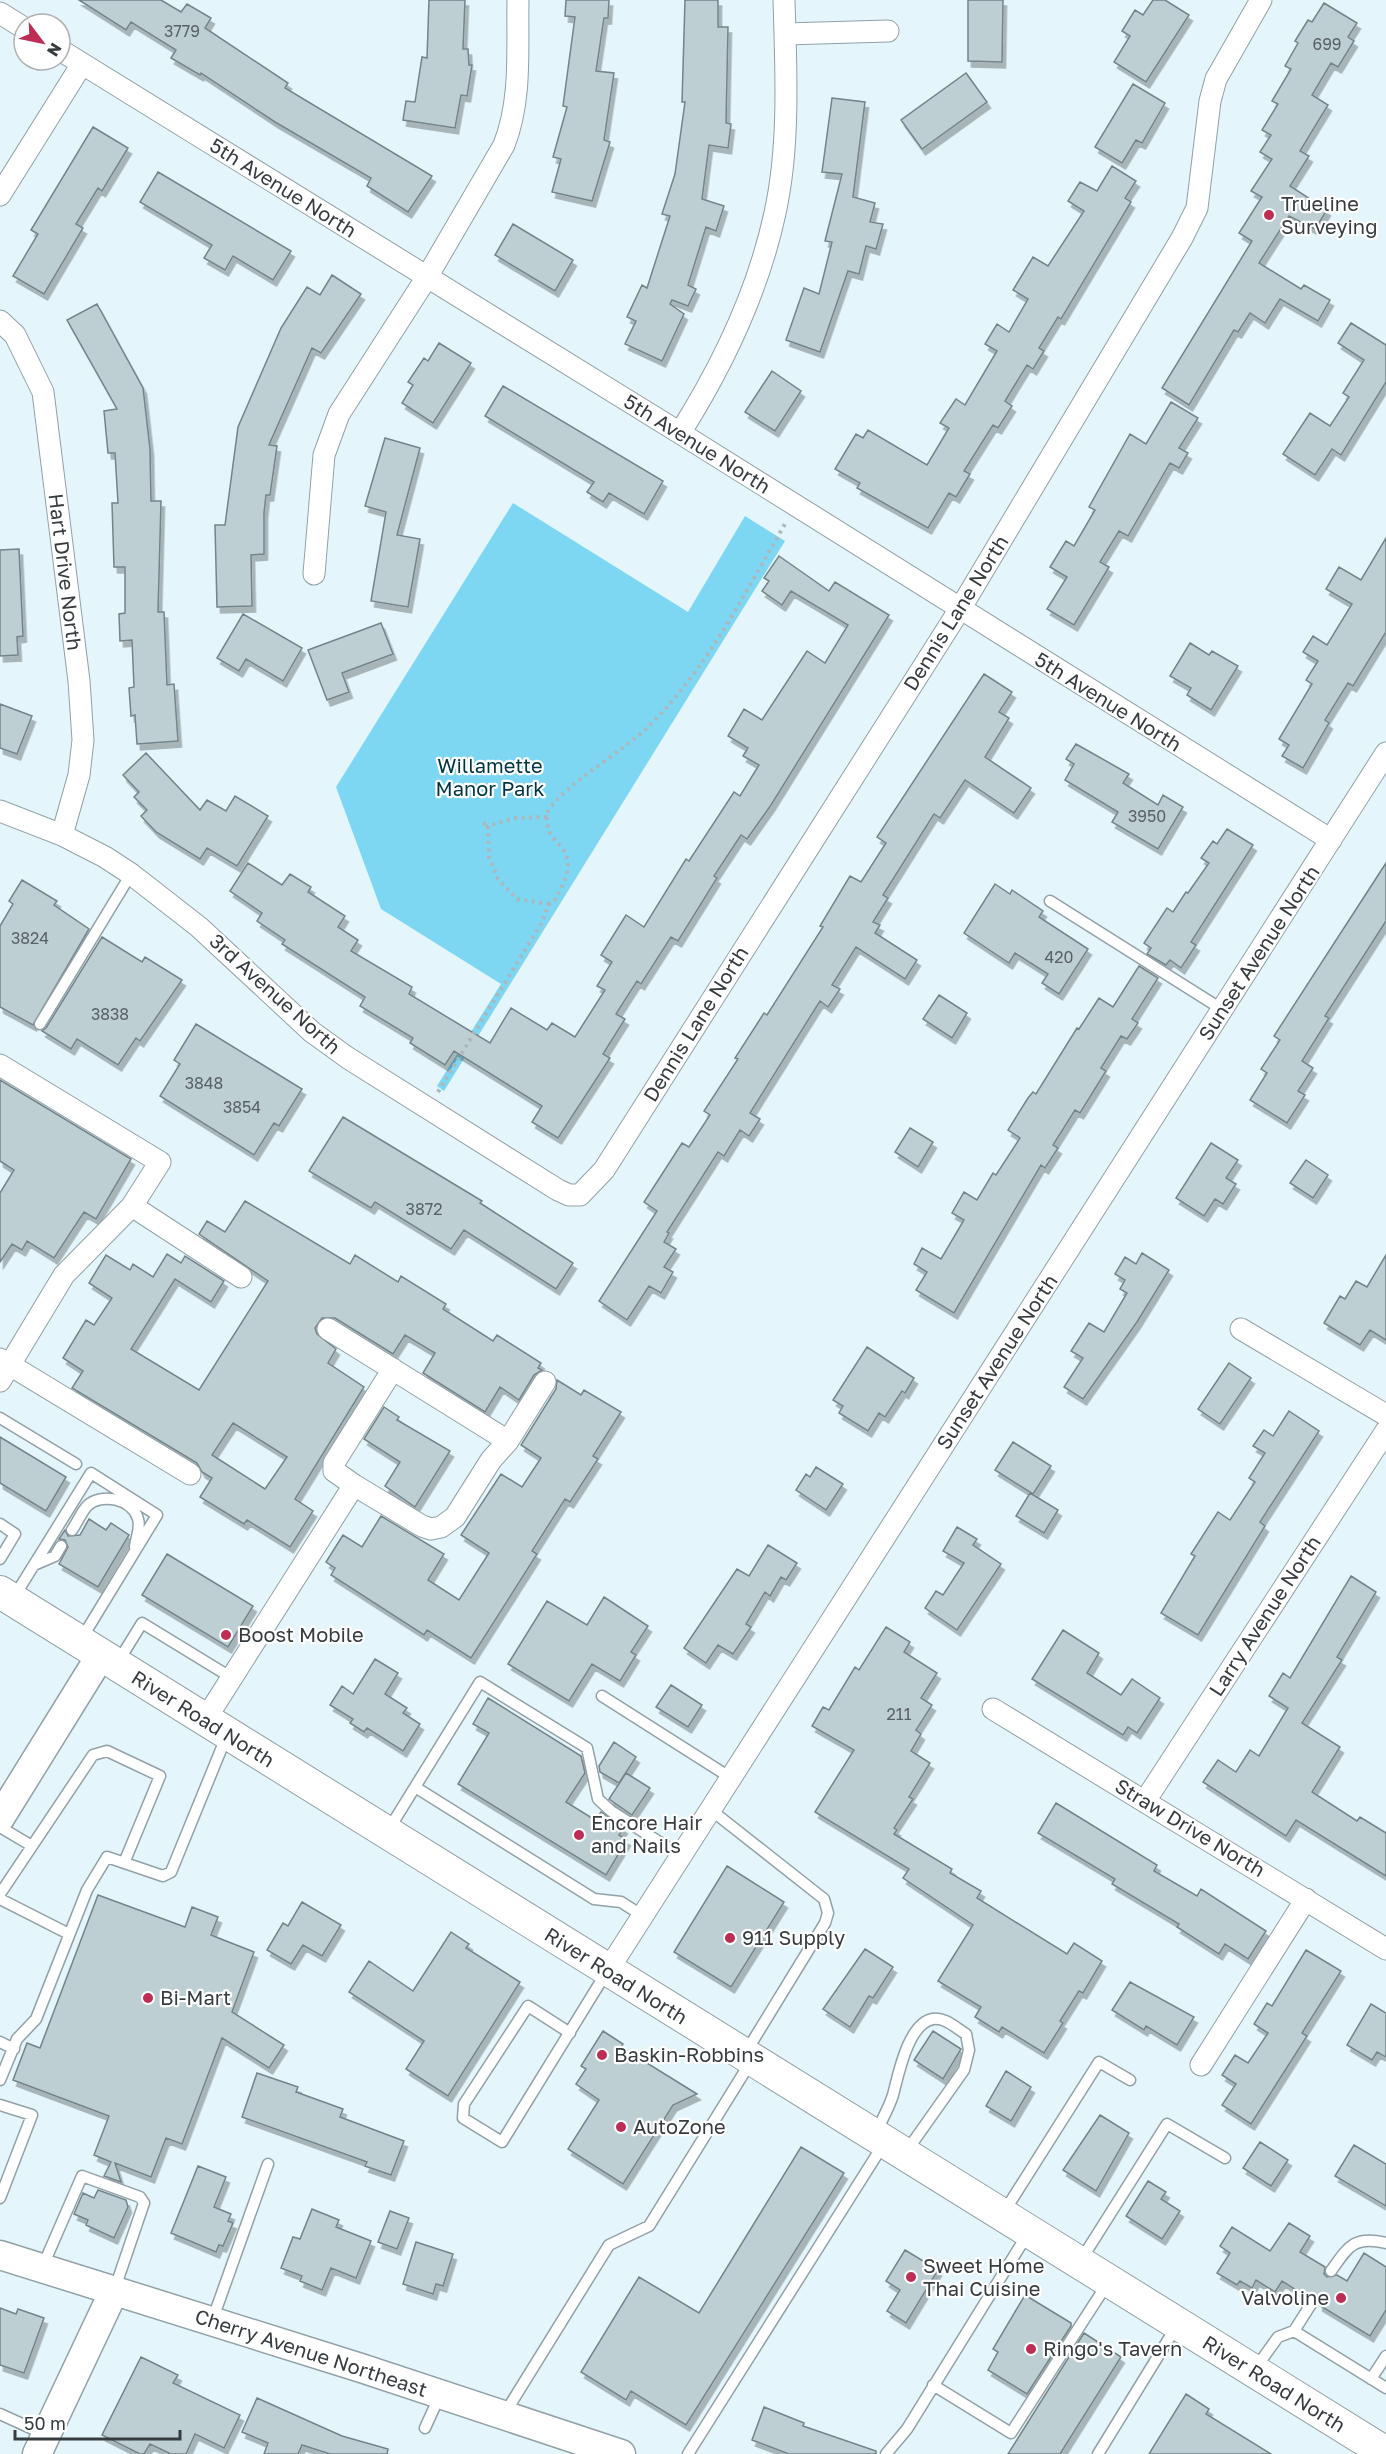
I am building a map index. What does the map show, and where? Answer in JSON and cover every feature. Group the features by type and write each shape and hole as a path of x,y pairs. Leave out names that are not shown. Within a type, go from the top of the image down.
{"main road":[{"name":"River Road North","path":"6,1596 1386,2453"},
{"path":"0,1818 99,1654"},
{"name":"Cherry Avenue Northeast","path":"0,2255 621,2454"},
{"path":"42,2444 114,2291"}],"street":[{"path":"314,574 324,455 330,435 351,393 427,277 504,145 512,125 517,93 518,0"},
{"path":"680,433 719,368 736,330 757,280 773,223 783,148 784,0"},
{"name":"Dennis Lane North","path":"580,1195 603,1170 960,609 1182,238 1197,208 1210,101 1216,79 1261,0"},
{"path":"785,34 888,31"},
{"name":"5th Avenue North","path":"72,58 796,505 1331,840"},
{"path":"0,195 82,64"},
{"name":"Hart Drive North","path":"0,321 15,335 42,392 79,681 83,740 79,775 62,835"},
{"name":"Sunset Avenue North","path":"608,1970 1386,753"},
{"name":"3rd Avenue North","path":"0,811 62,835 105,857 131,874 200,927 312,1032 427,1109 558,1190 569,1195 580,1195"},
{"path":"0,1065 160,1162 132,1206 64,1275 3,1369 190,1474"},
{"path":"132,1206 241,1277"},
{"path":"328,1329 508,1441"},
{"path":"1241,1329 1386,1415"},
{"path":"393,1369 334,1463 334,1471 422,1526 431,1529 441,1527 455,1516 491,1460 508,1441 545,1382"},
{"name":"Larry Avenue North","path":"1145,1801 1386,1431"},
{"path":"216,1727 232,1678 354,1485"},
{"name":"Straw Drive North","path":"993,1709 1386,1949"},
{"path":"1201,2065 1306,1899"}],"lane":[{"path":"40,1024 131,874"},
{"path":"1050,901 1223,1010"},
{"path":"0,1418 76,1464"},
{"path":"6,1596 34,1564 91,1473 157,1515 134,1556"},
{"path":"72,1530 86,1507 102,1498 118,1500 130,1507 138,1517 139,1529 134,1556 99,1654"},
{"path":"0,1524 15,1534 0,1559"},
{"path":"34,1564 55,1556 61,1546"},
{"path":"99,1654 142,1623 232,1678"},
{"path":"386,1833 480,1682 587,1748 598,1799 681,1856"},
{"path":"602,1696 732,1778"},
{"path":"0,2080 17,2039 36,2019 87,1890 107,1857 163,1876 171,1872 216,1727"},
{"path":"69,1934 0,1897 93,1755 107,1751 160,1776 124,1863"},
{"path":"415,1787 594,1899 621,1902 643,1916"},
{"path":"503,2415 609,2245 649,2226 825,1923 828,1913 824,1899 711,1810"},
{"path":"0,1827 32,1846"},
{"path":"570,2033 528,2007 464,2104 463,2118 502,2142 570,2033 608,1970"},
{"path":"688,2454 888,2144 964,2070 969,2050 966,2034 946,2020 932,2019 923,2024 900,2060 892,2095 888,2144"},
{"path":"0,2042 14,2049"},
{"path":"1002,2215 1099,2062 1130,2080"},
{"path":"0,2105 32,2115 4,2177 0,2198"},
{"path":"1080,2263 1167,2124 1225,2158"},
{"path":"212,2322 268,2164"},
{"path":"42,2268 82,2175 140,2197 144,2203 114,2291"},
{"path":"886,2454 907,2429 1029,2232"},
{"path":"1331,2271 1349,2246 1368,2239 1386,2243"},
{"path":"933,2385 1011,2433 1109,2281"},
{"path":"1253,2371 1278,2337 1294,2331 1313,2301"},
{"path":"1098,2454 1178,2324"},
{"path":"1294,2331 1386,2388"},
{"path":"1371,2379 1386,2356"},
{"path":"425,2428 441,2395"},
{"path":"0,2414 42,2444"}],"path":[{"path":"427,1109 541,924 549,904 556,899 570,865 566,852 549,829 547,817 556,800 649,726 689,680 719,639 796,505"},
{"path":"488,826 516,818 547,817"},
{"path":"483,822 488,826 489,857 498,879 517,899 549,904"}],"green space":[{"name":"Willamette Manor Park","path":"513,503 688,612 745,516 785,541 444,1091 437,1086 501,984 381,909 336,787"}],"building":[{"path":"79,0 161,0 181,12 187,4 211,18 205,28 288,83 285,88 432,176 408,212 367,186 371,178 275,122 201,73 200,75 171,58 176,50 131,22 126,30"},
{"path":"429,0 465,0 463,49 468,49 469,65 472,65 467,96 461,95 455,128 403,120 406,101 415,102 422,57 427,58"},
{"path":"566,0 609,0 608,18 604,18 596,71 614,73 604,140 610,142 592,201 552,192 561,159 553,157 567,107 563,106 575,17 565,16"},
{"path":"685,0 718,0 718,27 728,27 726,123 731,124 728,148 709,145 702,199 724,206 716,231 706,227 688,285 696,289 688,306 672,300 670,304 684,314 662,361 625,344 636,321 627,317 642,285 647,288 670,216 662,214 675,174 685,102 682,102"},
{"path":"968,0 1003,0 1002,62 968,61"},
{"path":"1153,0 1165,0 1189,15 1146,82 1114,62 1130,36 1122,31 1135,10 1143,15"},
{"path":"1324,3 1357,23 1348,37 1354,41 1338,67 1331,63 1312,95 1328,105 1300,151 1309,156 1290,186 1327,210 1315,229 1289,216 1259,263 1301,289 1304,285 1330,300 1318,321 1280,299 1265,323 1250,313 1238,332 1234,330 1189,405 1162,388 1252,241 1239,233 1262,197 1251,191 1272,159 1260,152 1271,135 1262,130 1278,104 1272,101 1291,69 1285,66 1298,43 1295,41 1308,20 1312,22"},
{"path":"966,73 987,102 922,149 901,120"},
{"path":"1133,84 1165,103 1142,143 1136,140 1122,163 1095,147"},
{"path":"832,98 865,102 853,197 875,203 870,222 883,224 876,249 866,246 859,274 848,271 820,352 786,340 804,288 819,294 832,242 825,241 842,174 822,172"},
{"path":"93,127 128,148 102,191 98,188 76,224 83,228 44,294 13,276 38,234 31,230"},
{"path":"1112,166 1136,181 1125,198 1131,202 1061,319 1058,317 1039,348 1044,351 1033,369 1027,365 1005,401 1012,406 998,428 993,425 964,471 970,474 956,497 949,493 928,528 857,488 860,483 835,469 856,434 863,438 868,430 927,465 949,428 940,423 956,399 965,405 997,351 985,344 997,324 1009,332 1028,299 1013,290 1033,257 1048,266 1084,211 1068,201 1080,182 1097,191"},
{"path":"158,172 291,251 273,280 233,256 225,270 204,258 212,245 140,202"},
{"path":"513,224 573,260 555,291 495,255"},
{"path":"332,275 361,294 321,353 312,348 269,445 277,446 270,495 266,495 264,554 251,555 252,606 217,607 215,525 225,525 238,427 281,328 307,287 320,295"},
{"path":"97,304 143,388 150,449 151,501 161,501 158,612 164,612 167,685 174,684 178,741 137,744 135,715 131,716 129,688 134,687 132,640 120,641 119,614 125,613 125,567 114,567 112,503 118,503 115,453 108,453 104,411 117,409 67,320"},
{"path":"1351,323 1386,345 1386,382 1341,455 1332,449 1315,475 1283,454 1310,413 1330,426 1349,397 1343,393 1364,360 1338,343"},
{"path":"439,343 471,363 433,423 402,403 413,385 408,382 424,358 428,361"},
{"path":"772,371 801,391 775,431 745,412"},
{"path":"503,386 663,481 644,514 609,493 603,502 587,492 594,482 485,416"},
{"path":"1171,402 1198,418 1179,448 1188,453 1179,468 1170,463 1128,536 1119,531 1100,562 1109,567 1074,625 1047,609 1067,577 1050,567 1066,541 1074,546 1095,510 1089,507 1130,434 1146,444"},
{"path":"385,438 420,448 397,535 420,539 408,607 371,601 386,512 365,506"},
{"path":"1386,538 1386,632 1353,686 1348,683 1325,720 1329,723 1303,768 1282,756 1289,745 1279,739 1312,684 1306,680 1318,661 1303,652 1313,636 1327,645 1352,604 1326,589 1339,567 1361,580"},
{"path":"19,549 23,636 17,637 18,655 0,656 0,550"},
{"path":"779,556 829,591 835,582 889,615 771,805 747,839 741,835 714,876 717,878 678,941 671,937 641,984 637,981 616,1014 625,1019 603,1054 610,1058 558,1138 532,1122 542,1106 454,1051 445,1065 410,1043 413,1038 360,1006 365,997 282,944 285,940 257,921 262,913 230,891 248,863 282,885 290,874 311,887 308,892 345,916 338,927 358,940 351,951 412,987 409,994 490,1043 511,1008 547,1030 552,1023 575,1037 605,990 597,986 612,962 601,955 626,915 644,927 686,859 689,861 734,792 740,796 759,765 743,756 748,748 728,736 744,709 762,720 807,651 825,663 848,625 791,591 782,605 762,591 769,581 764,578"},
{"path":"243,614 302,648 283,681 246,659 239,671 217,658"},
{"path":"381,623 393,654 342,673 349,692 327,700 308,650"},
{"path":"1190,643 1209,655 1212,651 1238,666 1211,710 1187,695 1191,688 1170,676"},
{"path":"984,674 1012,692 999,712 1009,718 985,757 1031,788 1014,813 965,780 940,818 934,814 883,895 888,898 873,922 880,925 875,933 917,960 905,979 856,947 832,985 840,989 828,1007 820,1001 750,1113 760,1119 749,1136 740,1130 724,1156 718,1152 667,1232 669,1233 664,1242 676,1249 664,1267 673,1272 661,1293 649,1286 627,1320 599,1301 657,1211 644,1202 682,1143 689,1147 710,1115 704,1111 738,1059 735,1058 764,1013 767,1015 823,927 820,926 850,876 861,882 886,843 877,837"},
{"path":"0,704 32,716 17,754 0,748"},
{"path":"1076,744 1129,774 1123,783 1158,805 1163,795 1183,807 1158,849 1112,822 1118,812 1065,780 1074,764 1066,759"},
{"path":"146,753 200,810 207,800 226,811 235,796 268,816 237,866 207,848 200,859 156,832 141,816 147,810 134,797 139,792 123,775"},
{"path":"1227,829 1253,845 1191,942 1196,945 1181,968 1170,960 1166,965 1147,954 1151,948 1144,943 1167,908 1173,912 1186,892 1188,893 1209,863 1201,858 1213,841 1217,844"},
{"path":"1386,863 1386,921 1325,1016 1329,1018 1302,1061 1313,1068 1298,1091 1305,1095 1287,1123 1250,1100 1267,1073 1261,1069 1280,1040 1274,1036"},
{"path":"22,880 57,901 54,905 89,929 33,1025 0,1007 0,926 13,904 9,901"},
{"path":"995,884 1010,894 1012,890 1043,911 1039,917 1088,949 1059,994 1042,983 1048,974 1015,953 1009,963 964,933"},
{"path":"102,937 142,962 145,957 182,980 140,1041 136,1038 118,1065 77,1039 71,1049 42,1031"},
{"path":"1139,966 1158,978 1132,1019 1138,1023 1127,1039 1121,1036 1101,1068 1106,1071 1080,1113 1075,1110 1053,1145 1058,1148 1045,1168 1041,1165 954,1313 916,1290 927,1272 914,1264 922,1248 941,1259 964,1220 952,1213 964,1192 977,1200 993,1173 996,1175 1020,1138 1008,1130 1028,1098 1033,1092 1036,1094 1077,1028 1079,1029 1099,998 1113,1007"},
{"path":"939,995 967,1013 952,1038 923,1019"},
{"path":"196,1024 302,1089 279,1126 274,1123 254,1155 160,1096 180,1064 174,1060"},
{"path":"0,1080 131,1159 96,1219 84,1212 54,1258 27,1241 22,1250 12,1244 0,1262 0,1193 14,1170 0,1161"},
{"path":"343,1117 482,1201 480,1203 573,1263 556,1289 464,1230 451,1249 375,1202 371,1208 309,1171"},
{"path":"910,1128 933,1142 918,1167 895,1152"},
{"path":"1211,1143 1238,1160 1226,1178 1236,1184 1223,1204 1215,1199 1204,1216 1176,1198"},
{"path":"1306,1160 1328,1175 1313,1198 1290,1183"},
{"path":"245,1201 350,1264 355,1255 398,1282 401,1276 446,1304 443,1309 493,1341 497,1335 541,1363 538,1368 542,1370 534,1375 519,1400 500,1387 485,1412 423,1373 435,1353 405,1335 393,1354 335,1318 322,1318 315,1328 317,1334 336,1349 328,1363 364,1387 295,1499 313,1511 290,1547 247,1520 244,1524 200,1497 212,1478 202,1472 197,1463 72,1388 83,1371 63,1358 86,1320 94,1325 112,1298 89,1283 106,1255 130,1270 133,1264 153,1277 167,1254 181,1263 185,1256 224,1281 211,1302 175,1279 131,1349 199,1390 268,1281 199,1234 207,1221 225,1232","holes":["233,1423 287,1457 265,1489 212,1455"]},
{"path":"1142,1253 1169,1270 1137,1322 1083,1399 1064,1387 1083,1358 1071,1351 1089,1323 1104,1332 1127,1293 1120,1289 1125,1280 1115,1274 1125,1257 1136,1264"},
{"path":"1386,1255 1386,1340 1370,1330 1360,1345 1324,1323 1340,1296 1345,1299 1356,1281 1367,1287"},
{"path":"867,1347 914,1378 905,1393 902,1391 885,1417 879,1413 868,1431 839,1413 843,1406 833,1400"},
{"path":"1229,1363 1251,1378 1220,1424 1198,1409"},
{"path":"557,1380 581,1395 584,1390 621,1412 593,1456 598,1459 570,1502 565,1499 532,1551 537,1554 471,1658 427,1630 424,1635 331,1575 335,1568 326,1562 343,1535 362,1547 381,1516 444,1554 428,1580 459,1600 489,1553 461,1535 501,1474 522,1487 541,1458 521,1445 556,1389"},
{"path":"384,1407 399,1417 397,1420 450,1451 415,1507 385,1486 400,1462 364,1439"},
{"path":"1289,1411 1319,1431 1260,1522 1265,1526 1198,1635 1161,1613 1195,1556 1191,1554 1218,1512 1230,1520 1255,1482 1249,1478 1265,1453 1253,1446 1264,1430 1273,1436"},
{"path":"0,1437 66,1477 46,1511 0,1483"},
{"path":"1013,1442 1051,1466 1033,1494 995,1470"},
{"path":"816,1467 843,1484 826,1510 796,1490 806,1474 810,1477"},
{"path":"1030,1493 1058,1510 1044,1533 1016,1516"},
{"path":"89,1519 106,1530 111,1523 129,1535 98,1587 59,1564 68,1547 65,1540 59,1539 65,1530 68,1536 80,1535"},
{"path":"957,1527 977,1539 973,1545 1001,1564 957,1630 925,1608 936,1591 943,1595 964,1563 943,1551"},
{"path":"768,1545 797,1563 786,1580 781,1577 770,1596 765,1592 746,1624 751,1627 733,1654 718,1645 706,1663 684,1648 737,1569 749,1576"},
{"path":"167,1554 253,1606 228,1647 142,1595"},
{"path":"1351,1576 1376,1592 1337,1657 1342,1660 1302,1723 1340,1747 1312,1792 1357,1821 1360,1817 1386,1833 1386,1876 1296,1820 1286,1836 1203,1782 1218,1760 1236,1772 1250,1750 1259,1756 1288,1708 1269,1696 1283,1673 1290,1678"},
{"path":"604,1597 648,1626 631,1652 636,1655 620,1681 592,1664 569,1701 508,1664 547,1601 587,1625"},
{"path":"886,1627 910,1642 904,1652 937,1673 921,1698 932,1705 916,1730 921,1734 911,1751 930,1763 909,1797 913,1799 894,1828 897,1830 894,1834 952,1869 950,1873 981,1891 977,1898 1067,1954 1074,1943 1102,1961 1083,1993 1079,1991 1060,2021 1063,2023 1044,2053 1002,2027 999,2032 975,2017 981,2007 938,1981 973,1925 903,1878 909,1869 815,1812 854,1750 812,1726 823,1707 829,1710 855,1667 859,1670"},
{"path":"1063,1630 1099,1653 1087,1673 1121,1695 1132,1679 1160,1698 1137,1733 1128,1727 1123,1735 1032,1679"},
{"path":"375,1659 398,1673 385,1694 407,1708 403,1713 420,1724 403,1751 367,1728 364,1732 350,1723 353,1719 330,1705 342,1686 353,1694"},
{"path":"671,1685 702,1705 688,1727 656,1707"},
{"path":"488,1698 581,1756 585,1773 566,1802 595,1820 601,1812 624,1828 619,1835 627,1840 606,1875 458,1784 489,1733 473,1724"},
{"path":"614,1742 636,1757 619,1783 600,1772 599,1766"},
{"path":"626,1773 650,1788 632,1815 609,1799"},
{"path":"1056,1803 1157,1865 1154,1871 1197,1896 1201,1889 1266,1931 1248,1959 1225,1944 1219,1954 1177,1927 1179,1924 1112,1884 1115,1879 1038,1833"},
{"path":"727,1866 784,1902 731,1987 674,1952"},
{"name":"Bi-Mart","path":"98,1895 185,1927 192,1907 218,1917 211,1935 254,1952 232,2012 284,2045 269,2068 222,2038 182,2144 166,2138 151,2177 115,2163 121,2182 104,2176 111,2162 94,2155 109,2116 13,2080 27,2043 40,2048"},
{"path":"302,1902 341,1925 322,1956 303,1945 291,1964 267,1950 283,1923 288,1926"},
{"path":"451,1932 469,1944 466,1948 520,1982 448,2096 406,2069 424,2041 349,1992 369,1961 413,1991"},
{"path":"865,1949 893,1967 873,1998 869,1996 850,2027 823,2009"},
{"path":"1306,1950 1341,1971 1302,2033 1307,2036 1251,2124 1222,2105 1236,2084 1222,2075 1235,2055 1248,2063 1268,2033 1254,2024 1267,2003 1272,2006"},
{"path":"1130,1982 1194,2017 1177,2045 1146,2026 1144,2030 1112,2010"},
{"path":"1371,2004 1386,2013 1386,2057 1377,2052 1372,2060 1347,2045"},
{"name":"AutoZone","path":"603,2031 623,2044 621,2047 697,2094 673,2105 623,2184 568,2149 599,2100 576,2084 586,2069 581,2066"},
{"path":"933,2031 961,2049 943,2079 914,2060"},
{"path":"1006,2071 1031,2087 1011,2121 986,2106"},
{"path":"257,2073 298,2087 296,2092 343,2109 340,2117 404,2141 391,2175 365,2166 367,2162 242,2117"},
{"path":"1100,2115 1129,2133 1096,2191 1063,2170"},
{"path":"1260,2142 1288,2160 1271,2186 1243,2168"},
{"path":"1354,2145 1386,2164 1386,2206 1335,2176"},
{"path":"801,2147 844,2173 686,2425 631,2391 626,2400 581,2372 639,2277 699,2313"},
{"path":"198,2166 226,2177 214,2207 231,2214 228,2221 233,2223 223,2246 219,2245 216,2252 171,2233"},
{"path":"1148,2181 1166,2192 1161,2199 1180,2211 1162,2239 1126,2216"},
{"path":"98,2190 126,2200 128,2207 114,2238 86,2225 88,2220 74,2214 83,2193 94,2198"},
{"path":"312,2209 339,2220 336,2227 371,2241 356,2278 331,2268 322,2290 300,2281 302,2276 281,2268 293,2237 300,2239"},
{"path":"390,2211 409,2218 397,2249 378,2242"},
{"path":"1289,2223 1310,2236 1300,2252 1325,2267 1324,2274 1327,2277 1337,2275 1347,2281 1364,2253 1386,2267 1386,2310 1370,2336 1319,2305 1320,2298 1316,2294 1307,2297 1282,2281 1275,2292 1256,2280 1252,2288 1240,2281 1237,2285 1217,2273 1230,2253 1220,2246 1232,2227 1270,2251"},
{"path":"416,2242 453,2254 443,2286 436,2284 433,2294 403,2284"},
{"path":"905,2250 938,2270 906,2323 887,2311 900,2290 886,2281"},
{"path":"1025,2295 1071,2323 1027,2394 988,2370 998,2352 993,2349"},
{"path":"0,2308 16,2314 18,2309 44,2318 24,2373 0,2365"},
{"path":"1084,2333 1121,2357 1060,2454 1008,2454"},
{"path":"141,2357 178,2375 173,2383 240,2415 224,2448 195,2434 186,2454 171,2454 150,2444 144,2454 140,2454 102,2435"},
{"path":"1186,2394 1209,2409 1206,2414 1271,2454 1149,2454"},
{"path":"257,2398 342,2436 388,2449 387,2454 330,2454 302,2445 298,2454 264,2454 268,2443 242,2432"},
{"path":"764,2407 804,2423 803,2426 876,2451 876,2454 789,2454 752,2440"}],"place":[{"name":"Trueline Surveying","path":"1269,215"},
{"name":"Boost Mobile","path":"226,1635"},
{"name":"Encore Hair and Nails","path":"579,1835"},
{"name":"911 Supply","path":"730,1938"},
{"name":"Bi-Mart","path":"148,1998"},
{"name":"Baskin-Robbins","path":"602,2055"},
{"name":"AutoZone","path":"621,2127"},
{"name":"Sweet Home Thai Cuisine","path":"911,2277"},
{"name":"Valvoline","path":"1341,2298"},
{"name":"Ringo's Tavern","path":"1031,2349"}]}
